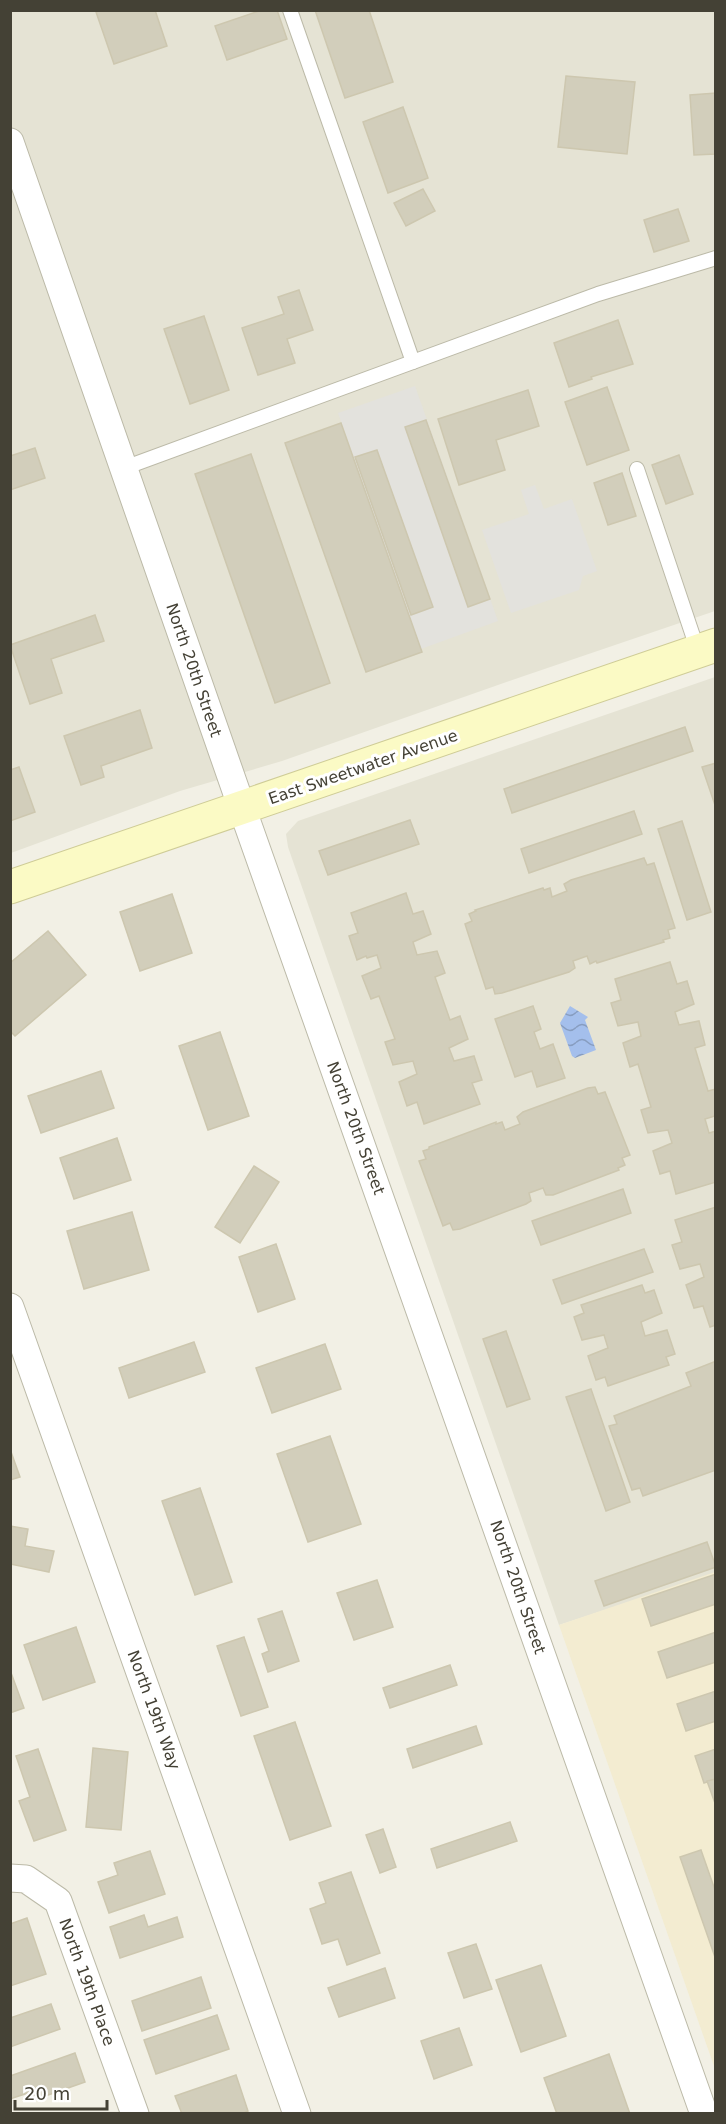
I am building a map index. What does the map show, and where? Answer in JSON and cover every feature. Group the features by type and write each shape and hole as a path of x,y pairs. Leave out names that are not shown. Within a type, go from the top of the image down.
{"street":[{"name":"North 20th Street","path":"10,142 242,808 704,2114"},
{"name":"East Sweetwater Avenue","path":"10,887 707,648"},
{"name":"North 19th Way","path":"10,1306 297,2114"},
{"name":"North 19th Place","path":"10,1878 26,1880 58,1901 135,2114"}],"lane":[{"path":"290,10 413,362"},
{"path":"124,468 598,294 716,258"},
{"path":"637,468 707,648"}],"shaded area":[{"path":"11,11 715,11 715,611 282,761 180,791 11,853"},
{"path":"415,386 498,621 421,649 338,413"},
{"path":"535,485 544,509 572,499 597,571 583,576 579,590 511,613 482,530 529,514 521,490"},
{"path":"715,677 715,1574 559,1625 288,847 286,834 298,821"},
{"path":"715,1572 715,2069 559,1625"}],"water":[{"path":"570,1006 588,1017 585,1020 596,1050 575,1058 572,1056 560,1023"}],"building":[{"path":"101,10 155,10 167,46 114,64 96,12"},
{"path":"262,10 277,10 287,39 227,60 215,26"},
{"path":"315,10 369,10 393,82 345,98"},
{"path":"566,76 635,82 627,154 558,147"},
{"path":"716,93 716,154 694,155 690,95"},
{"path":"403,107 428,178 388,193 363,122"},
{"path":"423,189 435,211 406,226 394,203"},
{"path":"678,209 689,241 654,252 644,220"},
{"path":"299,290 313,330 287,339 295,363 258,375 242,328 284,314 278,297"},
{"path":"204,316 229,390 190,404 164,329"},
{"path":"618,320 633,364 591,377 592,379 569,387 554,343"},
{"path":"607,387 629,450 587,465 565,402"},
{"path":"528,390 539,426 496,440 505,470 459,485 438,419"},
{"path":"426,420 490,599 468,607 405,427"},
{"path":"341,423 422,652 366,672 285,443"},
{"path":"35,448 45,478 10,490 10,456"},
{"path":"377,450 433,607 411,615 355,457"},
{"path":"251,454 330,683 275,703 195,474"},
{"path":"679,455 693,494 666,504 652,465"},
{"path":"622,473 636,516 608,525 594,483"},
{"path":"95,615 104,641 51,659 62,693 30,704 10,645"},
{"path":"140,710 152,748 101,766 104,777 81,785 64,736"},
{"path":"685,727 693,751 512,813 504,789"},
{"path":"716,763 716,808 702,767"},
{"path":"19,767 35,812 10,821 10,770"},
{"path":"634,811 642,834 529,873 521,849"},
{"path":"410,820 419,844 328,875 319,851"},
{"path":"682,821 711,912 687,920 658,829"},
{"path":"644,858 647,865 654,863 675,928 668,930 670,938 663,940 664,942 597,963 596,961 590,964 587,956 573,961 575,968 569,972 502,993 495,994 493,987 486,989 465,924 472,921 469,914 543,888 544,890 550,888 552,897 567,891 564,884 571,880"},
{"path":"406,893 413,914 423,911 431,934 413,942 417,955 437,951 445,973 435,977 450,1020 460,1016 468,1039 449,1048 454,1061 474,1056 482,1080 472,1083 480,1104 424,1124 417,1102 407,1106 399,1082 417,1074 413,1061 393,1065 385,1042 395,1039 379,996 371,999 362,976 381,968 377,955 357,960 349,936 358,933 351,913"},
{"path":"172,894 192,953 140,971 120,912"},
{"path":"48,931 86,975 15,1036 10,1031 10,963"},
{"path":"670,962 677,984 687,981 694,1004 675,1012 679,1025 699,1021 705,1045 695,1048 708,1091 716,1089 715,1116 705,1119 709,1133 716,1131 716,1182 676,1194 670,1171 660,1174 653,1151 672,1143 668,1130 648,1133 641,1110 651,1107 638,1064 630,1067 623,1043 641,1036 638,1022 618,1026 611,1003 621,1000 615,979"},
{"path":"533,1006 541,1029 534,1032 540,1049 553,1044 565,1078 537,1087 532,1071 515,1077 495,1019"},
{"path":"220,1032 249,1116 208,1130 179,1046"},
{"path":"101,1071 114,1108 41,1133 28,1096"},
{"path":"595,1087 598,1094 605,1092 630,1155 622,1158 625,1165 618,1168 619,1170 553,1195 546,1195 543,1188 529,1193 531,1201 526,1204 460,1229 453,1230 450,1223 443,1226 419,1161 426,1159 423,1151 496,1122 496,1124 502,1122 505,1130 520,1124 517,1117 523,1112"},
{"path":"117,1138 131,1180 74,1199 60,1158"},
{"path":"254,1166 279,1182 240,1243 215,1227"},
{"path":"623,1189 631,1213 541,1245 532,1221"},
{"path":"716,1207 716,1325 710,1327 703,1306 694,1308 686,1285 704,1277 700,1264 680,1269 672,1245 682,1242 675,1220"},
{"path":"132,1212 149,1270 84,1289 67,1231"},
{"path":"276,1244 295,1299 258,1312 239,1257"},
{"path":"644,1249 653,1272 562,1304 553,1280"},
{"path":"642,1285 645,1293 654,1290 662,1313 641,1322 645,1336 667,1330 675,1354 666,1357 669,1365 608,1386 605,1377 596,1380 588,1356 608,1348 604,1335 582,1340 574,1317 584,1313 581,1305"},
{"path":"506,1331 530,1399 507,1407 483,1339"},
{"path":"194,1342 205,1372 129,1398 119,1368"},
{"path":"325,1344 341,1389 272,1413 256,1368"},
{"path":"716,1361 716,1470 643,1496 640,1488 632,1490 609,1426 617,1424 614,1416 691,1386 686,1373"},
{"path":"591,1389 630,1502 606,1511 566,1397"},
{"path":"330,1436 361,1524 308,1542 277,1454"},
{"path":"10,1449 20,1477 10,1480"},
{"path":"200,1488 232,1582 195,1595 162,1501"},
{"path":"10,1526 28,1529 25,1546 54,1551 49,1572 10,1564"},
{"path":"707,1542 716,1567 604,1606 595,1581"},
{"path":"716,1574 716,1604 651,1626 642,1599"},
{"path":"377,1580 393,1627 354,1640 337,1593"},
{"path":"282,1611 299,1661 268,1672 262,1654 269,1651 258,1619"},
{"path":"76,1627 95,1682 43,1700 24,1645"},
{"path":"716,1632 716,1662 667,1678 658,1652"},
{"path":"244,1637 268,1707 241,1716 217,1646"},
{"path":"450,1665 457,1685 390,1708 383,1688"},
{"path":"10,1670 24,1708 10,1713"},
{"path":"716,1691 716,1721 686,1731 677,1704"},
{"path":"295,1722 331,1826 290,1840 254,1736"},
{"path":"476,1726 482,1744 413,1768 407,1749"},
{"path":"93,1748 128,1752 121,1830 86,1827"},
{"path":"38,1749 66,1830 34,1841 19,1801 30,1797 16,1756"},
{"path":"716,1749 716,1779 704,1783 695,1756"},
{"path":"716,1779 716,1806 707,1781"},
{"path":"510,1822 517,1841 437,1868 431,1849"},
{"path":"383,1829 396,1867 380,1873 366,1835"},
{"path":"701,1850 716,1893 716,1960 680,1857"},
{"path":"150,1851 165,1894 109,1913 98,1882 118,1875 114,1863"},
{"path":"351,1872 380,1953 347,1965 338,1939 322,1944 310,1909 326,1903 319,1883"},
{"path":"144,1915 148,1927 177,1917 183,1937 120,1958 110,1927"},
{"path":"27,1918 46,1974 10,1986 10,1924"},
{"path":"476,1944 492,1989 464,1998 448,1953"},
{"path":"541,1965 566,2036 521,2052 496,1980"},
{"path":"385,1968 395,1998 339,2017 328,1988"},
{"path":"201,1977 211,2008 142,2031 132,2001"},
{"path":"51,2004 60,2029 10,2047 10,2018"},
{"path":"217,2015 229,2049 156,2074 144,2040"},
{"path":"459,2028 472,2065 434,2079 421,2041"},
{"path":"75,2053 85,2082 31,2101 28,2093 10,2099 10,2076"},
{"path":"609,2054 630,2114 557,2114 544,2078"},
{"path":"236,2075 248,2111 242,2114 182,2114 175,2096"}]}
